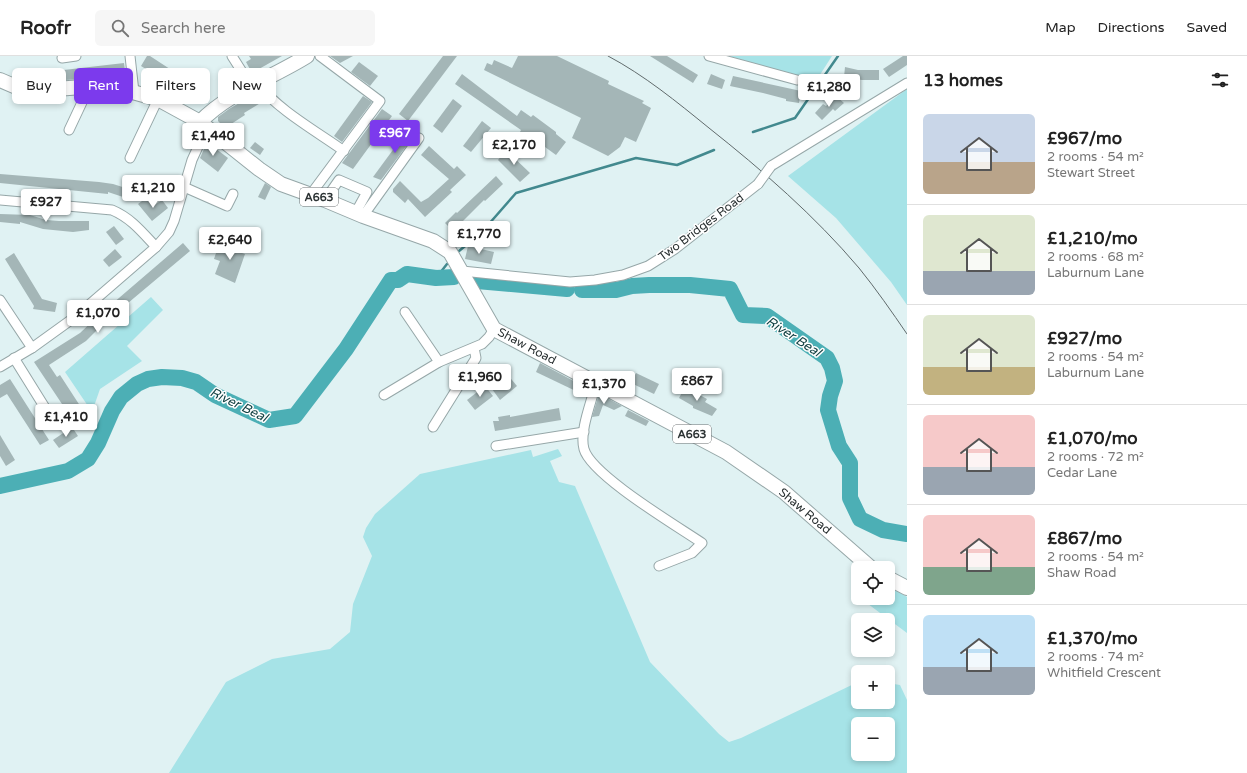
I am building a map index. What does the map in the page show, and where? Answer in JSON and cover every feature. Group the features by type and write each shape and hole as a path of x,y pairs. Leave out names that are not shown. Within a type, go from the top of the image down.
{"main road":[{"path":"276,73 304,57"},
{"name":"Shaw Road","path":"0,80 31,91 74,87"},
{"name":"Shaw Road","path":"134,92 141,94"},
{"name":"Shaw Road","path":"165,104 204,125 259,169 281,184 311,194 433,242 450,252 494,329 726,452 784,492 863,561"},
{"path":"204,125 213,110 223,104"},
{"path":"895,582 907,588"}],"street":[{"path":"62,58 76,56"},
{"path":"130,56 134,92"},
{"path":"232,56 241,68"},
{"path":"311,194 380,101 320,56"},
{"path":"709,56 797,80"},
{"name":"Two Bridges Road","path":"462,271 570,282 623,275 648,266 675,249 758,184 771,166 907,83"},
{"path":"276,102 344,151"},
{"path":"69,130 81,104"},
{"path":"130,158 156,104"},
{"path":"0,367 32,348 75,317 156,247 172,227 204,125"},
{"path":"360,214 419,138"},
{"path":"325,200 339,180 367,192 360,214"},
{"path":"184,187 227,206 233,194"},
{"path":"0,200 112,210 125,215 139,227 156,247"},
{"path":"0,300 32,348"},
{"path":"405,312 439,362"},
{"path":"384,395 439,362 482,344 494,329"},
{"path":"433,427 476,358 474,348"},
{"path":"14,358 52,419"},
{"path":"596,383 582,437 584,450 595,466 634,498 702,543 692,552 659,566"},
{"path":"496,446 584,432"}],"shaded area":[{"path":"729,56 832,56 816,81"},
{"path":"907,89 907,305 891,282 836,218 788,176"},
{"path":"151,297 163,310 127,346 142,361 100,389 92,412 65,372"},
{"path":"558,449 562,456 550,461 559,482 575,486 650,662 719,734 729,742 741,738 851,685 851,709 895,709 895,684 900,685 907,700 907,773 169,773 226,682 272,659 330,649 350,632 353,604 372,556 363,537 366,528 375,514 420,474 531,450 533,457"},
{"path":"895,590 907,597 907,633 895,624 895,613 880,613 869,605 895,605"}],"building":[{"path":"147,56 150,56 168,68 144,68 141,66"},
{"path":"249,56 282,56 261,68 249,68 246,62 251,59"},
{"path":"330,56 353,56 340,63"},
{"path":"443,56 457,56 408,121 399,114"},
{"path":"518,56 557,56 609,81 608,84 644,101 642,103 651,108 636,142 625,137 620,147 608,156 572,138 581,118 484,70 487,63 492,65 494,60 512,68"},
{"path":"650,56 667,56 698,75 693,83"},
{"path":"903,56 907,56 907,65 889,77 883,69"},
{"path":"359,62 378,76 370,86 351,72"},
{"path":"124,63 125,68 81,68"},
{"path":"845,67 858,70 879,70 879,80 862,80 844,77"},
{"path":"74,69 74,79 66,80 66,70"},
{"path":"462,74 517,116 521,110 531,117 533,115 556,132 556,134 566,142 556,155 545,147 544,149 520,132 521,130 455,84"},
{"path":"711,74 725,80 722,89 707,84"},
{"path":"733,76 801,91 799,103 730,86"},
{"path":"363,96 372,102 342,142 334,136"},
{"path":"836,96 844,103 835,111 833,109 822,120 815,113 823,104 826,106"},
{"path":"453,99 462,106 442,133 433,126"},
{"path":"237,104 259,104 244,113 245,115 225,128 218,121 218,117"},
{"path":"382,109 392,116 353,169 342,163"},
{"path":"482,121 491,128 471,152 463,146"},
{"path":"409,128 416,133 381,180 373,177"},
{"path":"207,142 228,158 218,172 200,158"},
{"path":"255,142 264,149 260,155 250,148"},
{"path":"429,146 454,169 457,166 466,175 450,190 452,192 425,217 408,199 405,203 393,192 393,189 400,181 421,202 428,198 449,179 421,155"},
{"path":"506,150 530,173 520,182 498,160"},
{"path":"0,174 99,182 113,184 132,190 129,199 108,192 108,194 0,183"},
{"path":"496,176 503,184 485,201 484,200 453,231 445,223"},
{"path":"265,183 271,187 265,200 258,197"},
{"path":"146,198 153,206 162,200 168,208 152,221 138,204"},
{"path":"0,214 30,215 46,220 89,221 89,230 73,232 43,229 20,222 20,224 0,222"},
{"path":"114,226 124,239 116,245 106,232"},
{"path":"226,240 244,247 242,253 245,254 235,283 215,274 220,261 214,259 218,247 224,249"},
{"path":"183,243 190,251 103,324 86,341 49,365 57,377 60,375 86,415 74,422 34,362 80,333"},
{"path":"468,246 494,252 491,264 465,259"},
{"path":"115,249 122,257 109,267 103,260"},
{"path":"14,253 42,299 57,303 55,312 33,309 34,306 5,259"},
{"path":"540,363 585,387 582,394 536,372"},
{"path":"636,373 659,384 654,394 631,383"},
{"path":"507,374 517,386 500,400 492,389"},
{"path":"10,379 49,440 40,445 7,394 0,398 0,385"},
{"path":"485,386 493,396 475,410 467,400"},
{"path":"685,387 707,399 705,402 717,409 712,416 693,408 693,406 679,398"},
{"path":"599,394 622,406 614,410 603,405 599,416 592,417"},
{"path":"559,408 561,420 495,431 493,421 499,421 498,417 510,415 510,417"},
{"path":"628,410 649,421 646,426 625,416"},
{"path":"72,427 78,436 59,448 53,440"},
{"path":"0,435 15,460 6,466 0,456"}],"waterway":[{"path":"753,132 795,118 838,56"},
{"path":"459,251 481,233 516,193 636,158 677,165 714,150"},
{"path":"436,278 447,264"},
{"name":"River Beal","path":"0,486 68,471 88,459 98,443 112,411 121,397 137,384 148,379 162,377 182,378 196,382 215,395 269,420 295,416 346,349 391,280 398,280 407,274 436,278 454,277"},
{"name":"River Beal","path":"477,281 567,289"},
{"name":"River Beal","path":"582,290 616,290 632,286 649,285 690,285 730,289 743,315 767,316 827,358 832,368 835,381 830,396 828,410 839,446 850,463 850,498 860,519 883,530 907,534"}],"tram line":[{"path":"608,56 647,80 672,99 749,160 787,194 824,230 859,268 878,292 907,334"}]}
